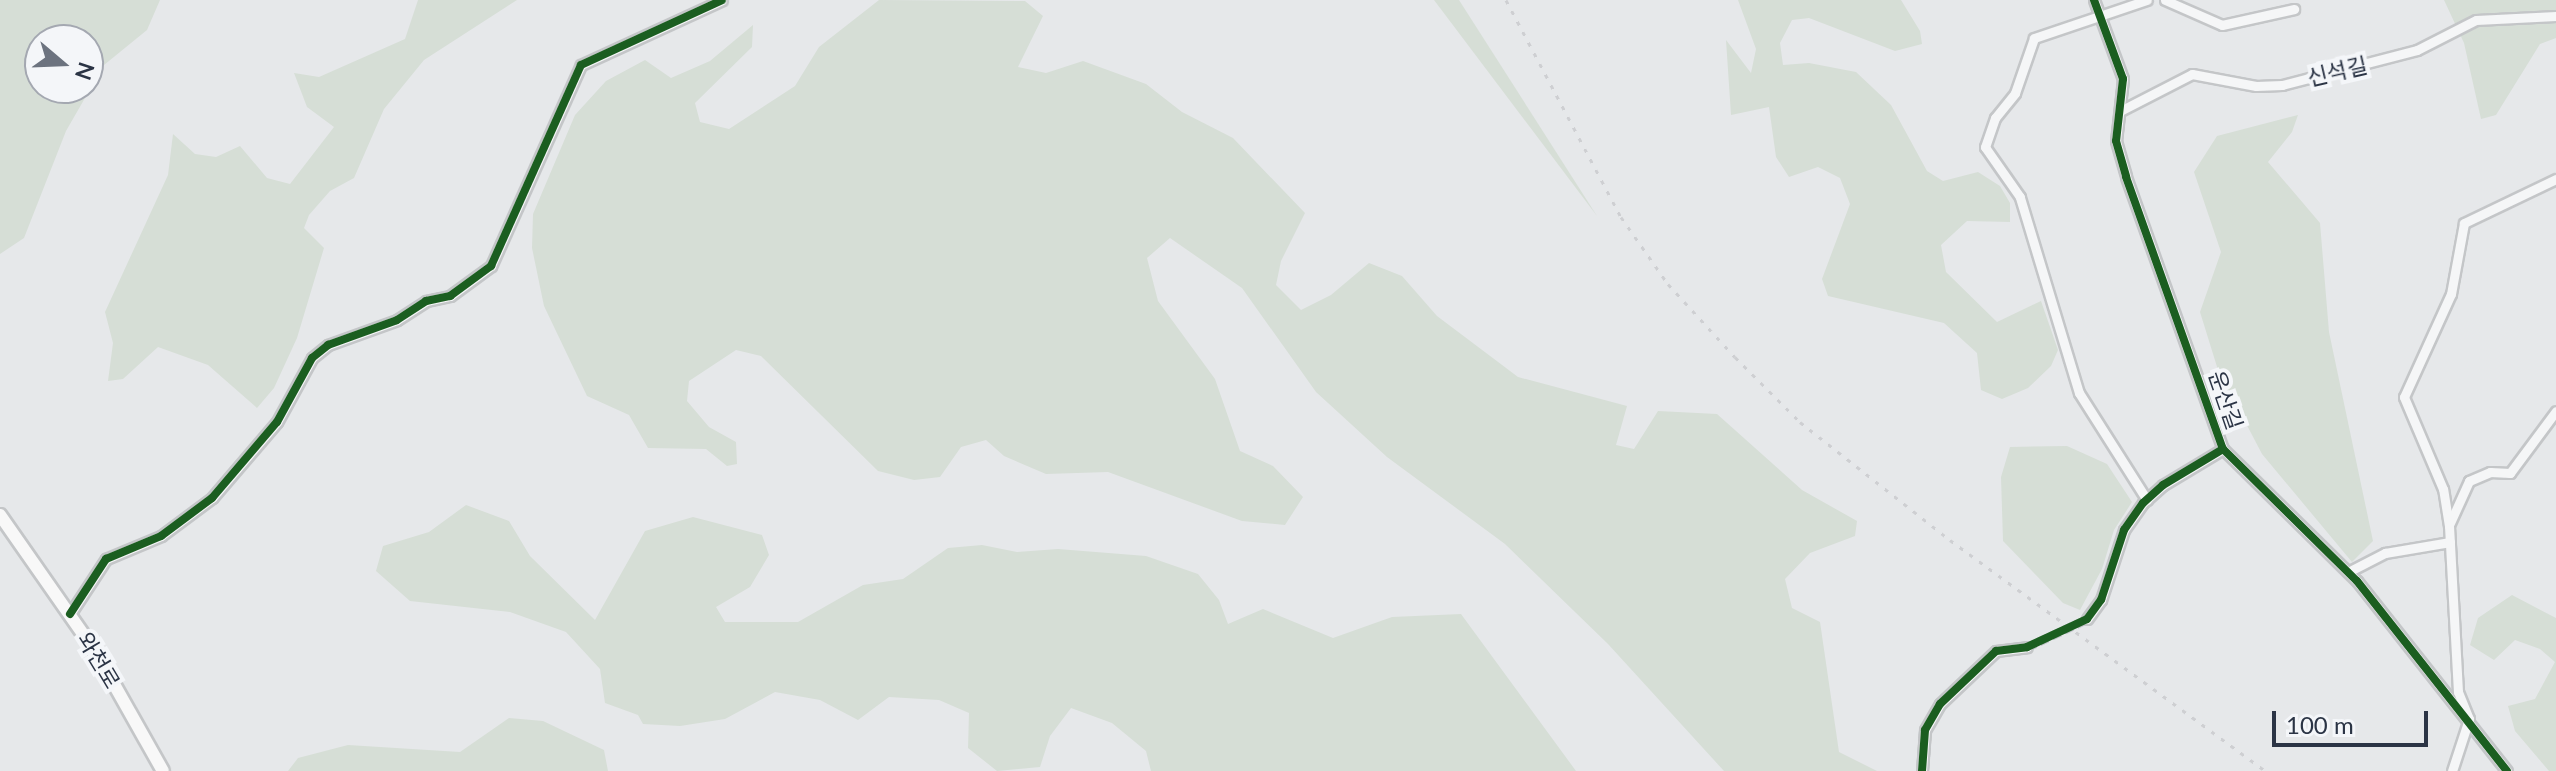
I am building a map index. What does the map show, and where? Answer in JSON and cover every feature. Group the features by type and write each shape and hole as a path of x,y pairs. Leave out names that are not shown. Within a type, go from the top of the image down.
{"street":[{"path":"70,614 106,559 161,536 212,498 277,422 312,358 328,345 397,320 426,301 450,296 491,266 581,65 722,0"},
{"name":"운산길","path":"2094,0 2120,68 2116,141 2126,177 2223,449 2348,572 2469,719 2507,771"},
{"path":"2147,0 2046,32 2028,45 2018,86 1991,128 1986,155 2020,197 2084,402 2147,500"},
{"path":"2165,0 2222,25 2294,9"},
{"name":"신석길","path":"2120,111 2192,74 2256,86 2282,85 2417,50 2476,20 2556,16"},
{"path":"2452,771 2469,719 2458,692 2449,526 2443,489 2404,397 2451,294 2464,223 2556,179"},
{"path":"2449,526 2469,481 2490,472 2510,473 2556,411"},
{"path":"2087,619 2101,600 2124,530 2147,500 2223,449"},
{"name":"와천로","path":"0,515 70,614 163,771"},
{"path":"2348,572 2385,553 2450,542"},
{"path":"1922,771 1925,730 1940,704 1996,651 2027,647"}],"shaded area":[{"path":"0,0 160,0 147,30 104,65 104,24 24,24 24,104 82,104 66,131 24,238 0,254"},
{"path":"418,0 517,0 424,60 384,109 354,178 330,191 309,215 304,228 324,248 297,338 274,388 257,408 208,365 158,347 123,379 108,381 113,343 105,312 168,175 173,134 195,154 216,157 240,146 267,178 290,184 334,127 307,107 294,73 319,77 405,39"},
{"path":"879,0 1025,1 1043,16 1018,67 1046,73 1083,61 1146,84 1182,112 1233,138 1305,213 1281,261 1276,285 1301,310 1331,295 1369,263 1402,276 1437,316 1518,377 1627,406 1616,445 1634,449 1658,411 1717,414 1802,490 1857,521 1855,536 1810,553 1785,579 1792,608 1820,622 1839,752 1877,771 1724,771 1608,644 1505,544 1387,457 1316,392 1242,288 1170,238 1147,258 1158,301 1215,379 1240,451 1273,466 1303,497 1285,525 1242,521 1108,472 1046,474 1004,456 986,440 961,447 940,477 914,480 878,471 761,356 736,350 689,381 687,401 709,427 736,442 737,464 727,466 706,449 648,448 629,415 587,396 544,306 532,248 533,214 575,115 606,81 645,60 671,78 710,61 753,25 752,47 695,103 700,122 729,129 795,86 819,47"},
{"path":"1434,0 1459,0 1597,216"},
{"path":"1738,0 1901,0 1920,31 1922,44 1895,51 1809,18 1792,20 1780,43 1783,65 1809,63 1856,72 1891,105 1927,171 1943,181 1978,172 2000,186 2010,203 2010,222 1967,221 1941,245 1946,272 1997,322 2041,301 2058,350 2051,366 2028,388 2002,399 1981,390 1977,353 1944,323 1828,296 1822,279 1850,204 1840,178 1818,167 1789,177 1776,157 1769,107 1731,115 1726,40 1751,73 1756,49"},
{"path":"2444,0 2556,0 2556,38 2540,44 2496,115 2481,119 2464,43"},
{"path":"2298,115 2292,132 2268,162 2320,223 2329,332 2373,541 2352,562 2262,454 2218,370 2200,312 2221,252 2194,172 2217,136"},
{"path":"2067,446 2107,464 2132,502 2114,530 2102,569 2080,610 2063,603 2003,541 2001,477 2010,447"},
{"path":"466,505 509,521 530,556 595,620 645,531 693,517 762,535 769,555 750,587 716,607 725,622 798,622 863,585 903,579 948,548 982,545 1017,552 1058,549 1146,556 1198,574 1219,600 1228,624 1263,609 1333,638 1392,617 1461,614 1576,771 1151,771 1146,751 1112,723 1071,708 1050,736 1040,767 997,771 968,748 969,713 939,700 889,697 858,720 820,700 775,692 725,719 680,726 643,724 638,715 605,703 600,669 566,632 510,612 410,601 376,571 383,546 429,532"},
{"path":"2512,595 2556,618 2556,771 2549,771 2515,731 2508,706 2535,699 2555,662 2540,649 2515,640 2494,660 2470,645 2478,618"},
{"path":"509,718 543,721 604,750 608,771 288,771 298,758 348,745 460,752"}],"tunnel":[{"path":"2027,647 2087,619"}],"railway":[{"path":"1506,0 1621,217 1668,284 1735,357 1800,422 1950,540 2266,771"}],"cycle path":[{"path":"70,614 106,559 161,536 212,498 277,422 312,358 328,345 397,320 426,301 450,296 491,266 581,65 722,0"},
{"path":"2094,0 2123,79 2116,141 2126,177 2223,449 2357,581 2507,771"},
{"path":"1922,771 1925,730 1940,704 1996,651 2027,647 2087,619 2101,600 2124,530 2143,503 2163,485 2223,449"}]}
